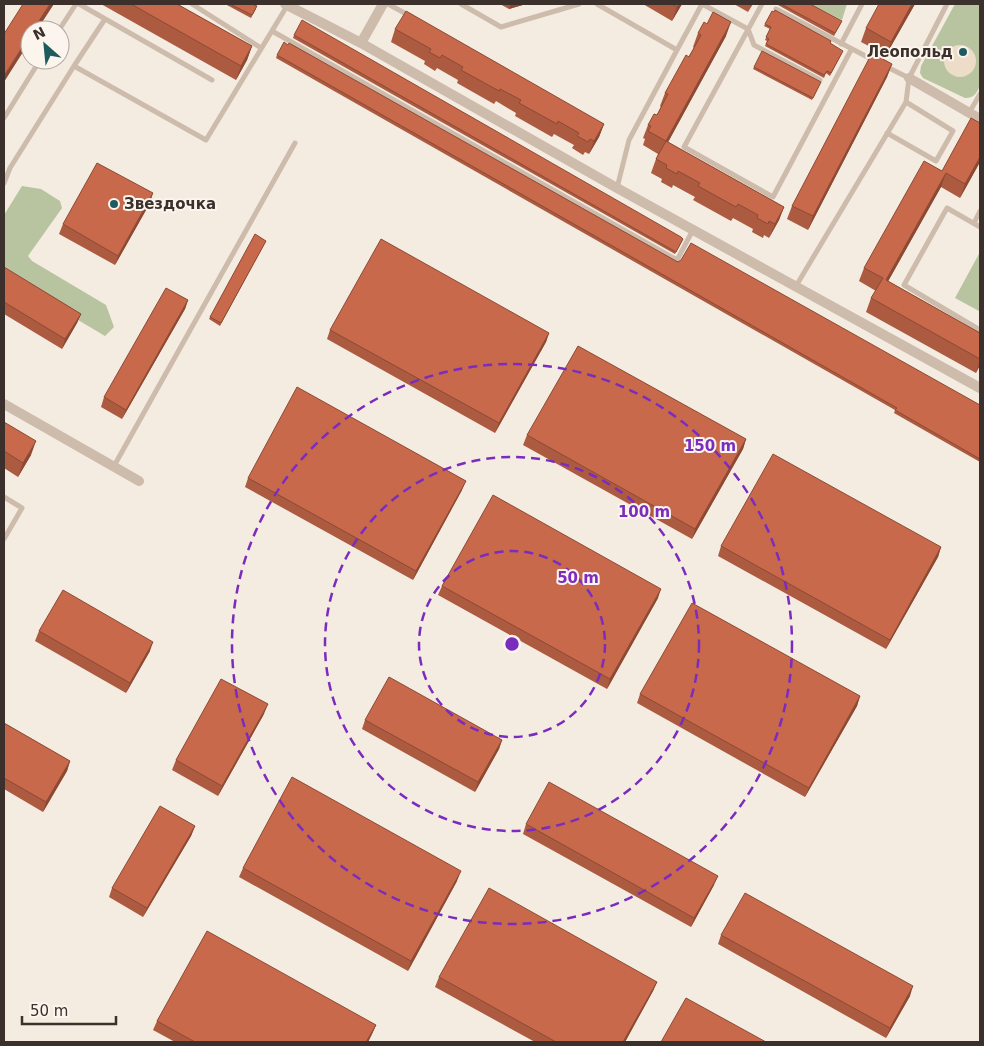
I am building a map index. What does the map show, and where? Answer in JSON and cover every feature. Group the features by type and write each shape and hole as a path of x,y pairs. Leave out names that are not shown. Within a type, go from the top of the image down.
{"street":[{"path":"286,4 361,43 617,188 980,388"},
{"path":"361,43 383,4"},
{"path":"909,78 980,119"},
{"path":"4,404 139,481"}],"lane":[{"path":"66,20 77,4 212,80"},
{"path":"192,4 261,48"},
{"path":"74,66 206,140 286,4"},
{"path":"388,4 413,18"},
{"path":"460,4 501,26 579,4"},
{"path":"597,4 677,50"},
{"path":"617,188 630,140 702,4 748,29 754,45 820,80"},
{"path":"762,4 684,147 773,197 851,50"},
{"path":"841,44 862,4"},
{"path":"795,287 906,102 909,78 948,4"},
{"path":"776,9 851,50 909,78"},
{"path":"4,182 10,168 105,19"},
{"path":"272,30 677,260 693,229"},
{"path":"4,118 34,70"},
{"path":"969,113 980,94"},
{"path":"887,133 936,161 953,131 906,102"},
{"path":"114,467 295,143"},
{"path":"4,165 10,168"},
{"path":"980,227 947,208 904,285 980,330"},
{"path":"974,223 980,211"},
{"path":"4,497 22,508 4,539"}],"green space":[{"path":"810,4 847,4 842,20"},
{"path":"955,4 980,4 980,86 974,95 968,98 923,78 920,73 921,66"},
{"path":"22,186 41,189 60,201 62,208 28,256 32,261 106,305 114,327 105,336 4,276 4,215"},
{"path":"980,252 980,309 979,311 955,298"}],"shaded area":[{"path":"960,45 972,49 976,61 972,73 960,77 948,73 944,61 948,49"}],"building":[{"path":"23,4 50,4 40,20 20,20 20,51 4,76 4,34"},
{"path":"131,4 177,4 252,46 241,66"},
{"path":"230,4 252,4 257,6 252,15"},
{"path":"781,4 810,4 842,21 835,33"},
{"path":"879,4 912,4 891,42 866,28"},
{"path":"775,10 831,41 830,43 843,51 831,73 827,71 824,75 766,44 769,39 766,37 771,27 765,24 772,11 774,12"},
{"path":"406,11 604,124 594,141 590,139 588,142 577,136 579,133 558,121 557,124 519,103 521,100 500,89 499,91 461,70 463,67 442,55 440,58 429,52 431,49 395,29"},
{"path":"713,12 731,22 666,141 648,131 651,126 648,125 654,114 657,115 668,94 665,93 686,55 689,57 701,35 698,33 704,22 707,24"},
{"path":"302,20 681,237 683,239 676,252 294,35"},
{"path":"284,42 288,45 289,43 676,261 681,260 691,243 980,405 980,459 895,410 897,408 277,55"},
{"path":"762,51 821,82 813,98 754,67"},
{"path":"872,53 892,64 813,216 792,206"},
{"path":"971,118 980,123 980,157 965,184 946,173 886,280 980,333 980,359 871,298 883,278 864,268 924,161 942,171"},
{"path":"666,141 784,207 775,224 769,221 768,224 757,218 758,215 738,204 736,207 698,186 700,183 678,171 677,174 666,168 667,165 656,159"},
{"path":"97,163 153,193 118,256 63,224"},
{"path":"255,234 266,241 221,323 210,317"},
{"path":"381,239 549,333 499,423 330,330"},
{"path":"4,267 81,314 65,339 4,302"},
{"path":"166,288 188,300 126,410 104,397"},
{"path":"578,346 746,439 695,529 527,435"},
{"path":"297,387 466,481 416,571 248,478"},
{"path":"4,422 36,441 23,463 4,451"},
{"path":"773,454 941,547 890,640 721,546"},
{"path":"493,495 661,589 610,679 442,586"},
{"path":"63,590 153,642 130,683 39,631"},
{"path":"692,603 860,696 809,788 640,694"},
{"path":"389,677 502,740 478,782 365,720"},
{"path":"221,679 268,704 222,786 176,760"},
{"path":"4,723 70,761 46,802 4,778"},
{"path":"292,777 461,871 411,961 243,868"},
{"path":"549,782 718,876 694,918 526,824"},
{"path":"160,806 195,826 147,908 112,888"},
{"path":"489,888 657,982 623,1042 556,1042 439,977"},
{"path":"745,893 913,986 890,1028 721,935"},
{"path":"207,931 376,1025 366,1042 195,1042 157,1021"},
{"path":"686,998 766,1042 661,1042"}],"place":[{"name":"Леопольд","path":"963,52"},
{"name":"Звездочка","path":"114,204"}]}
